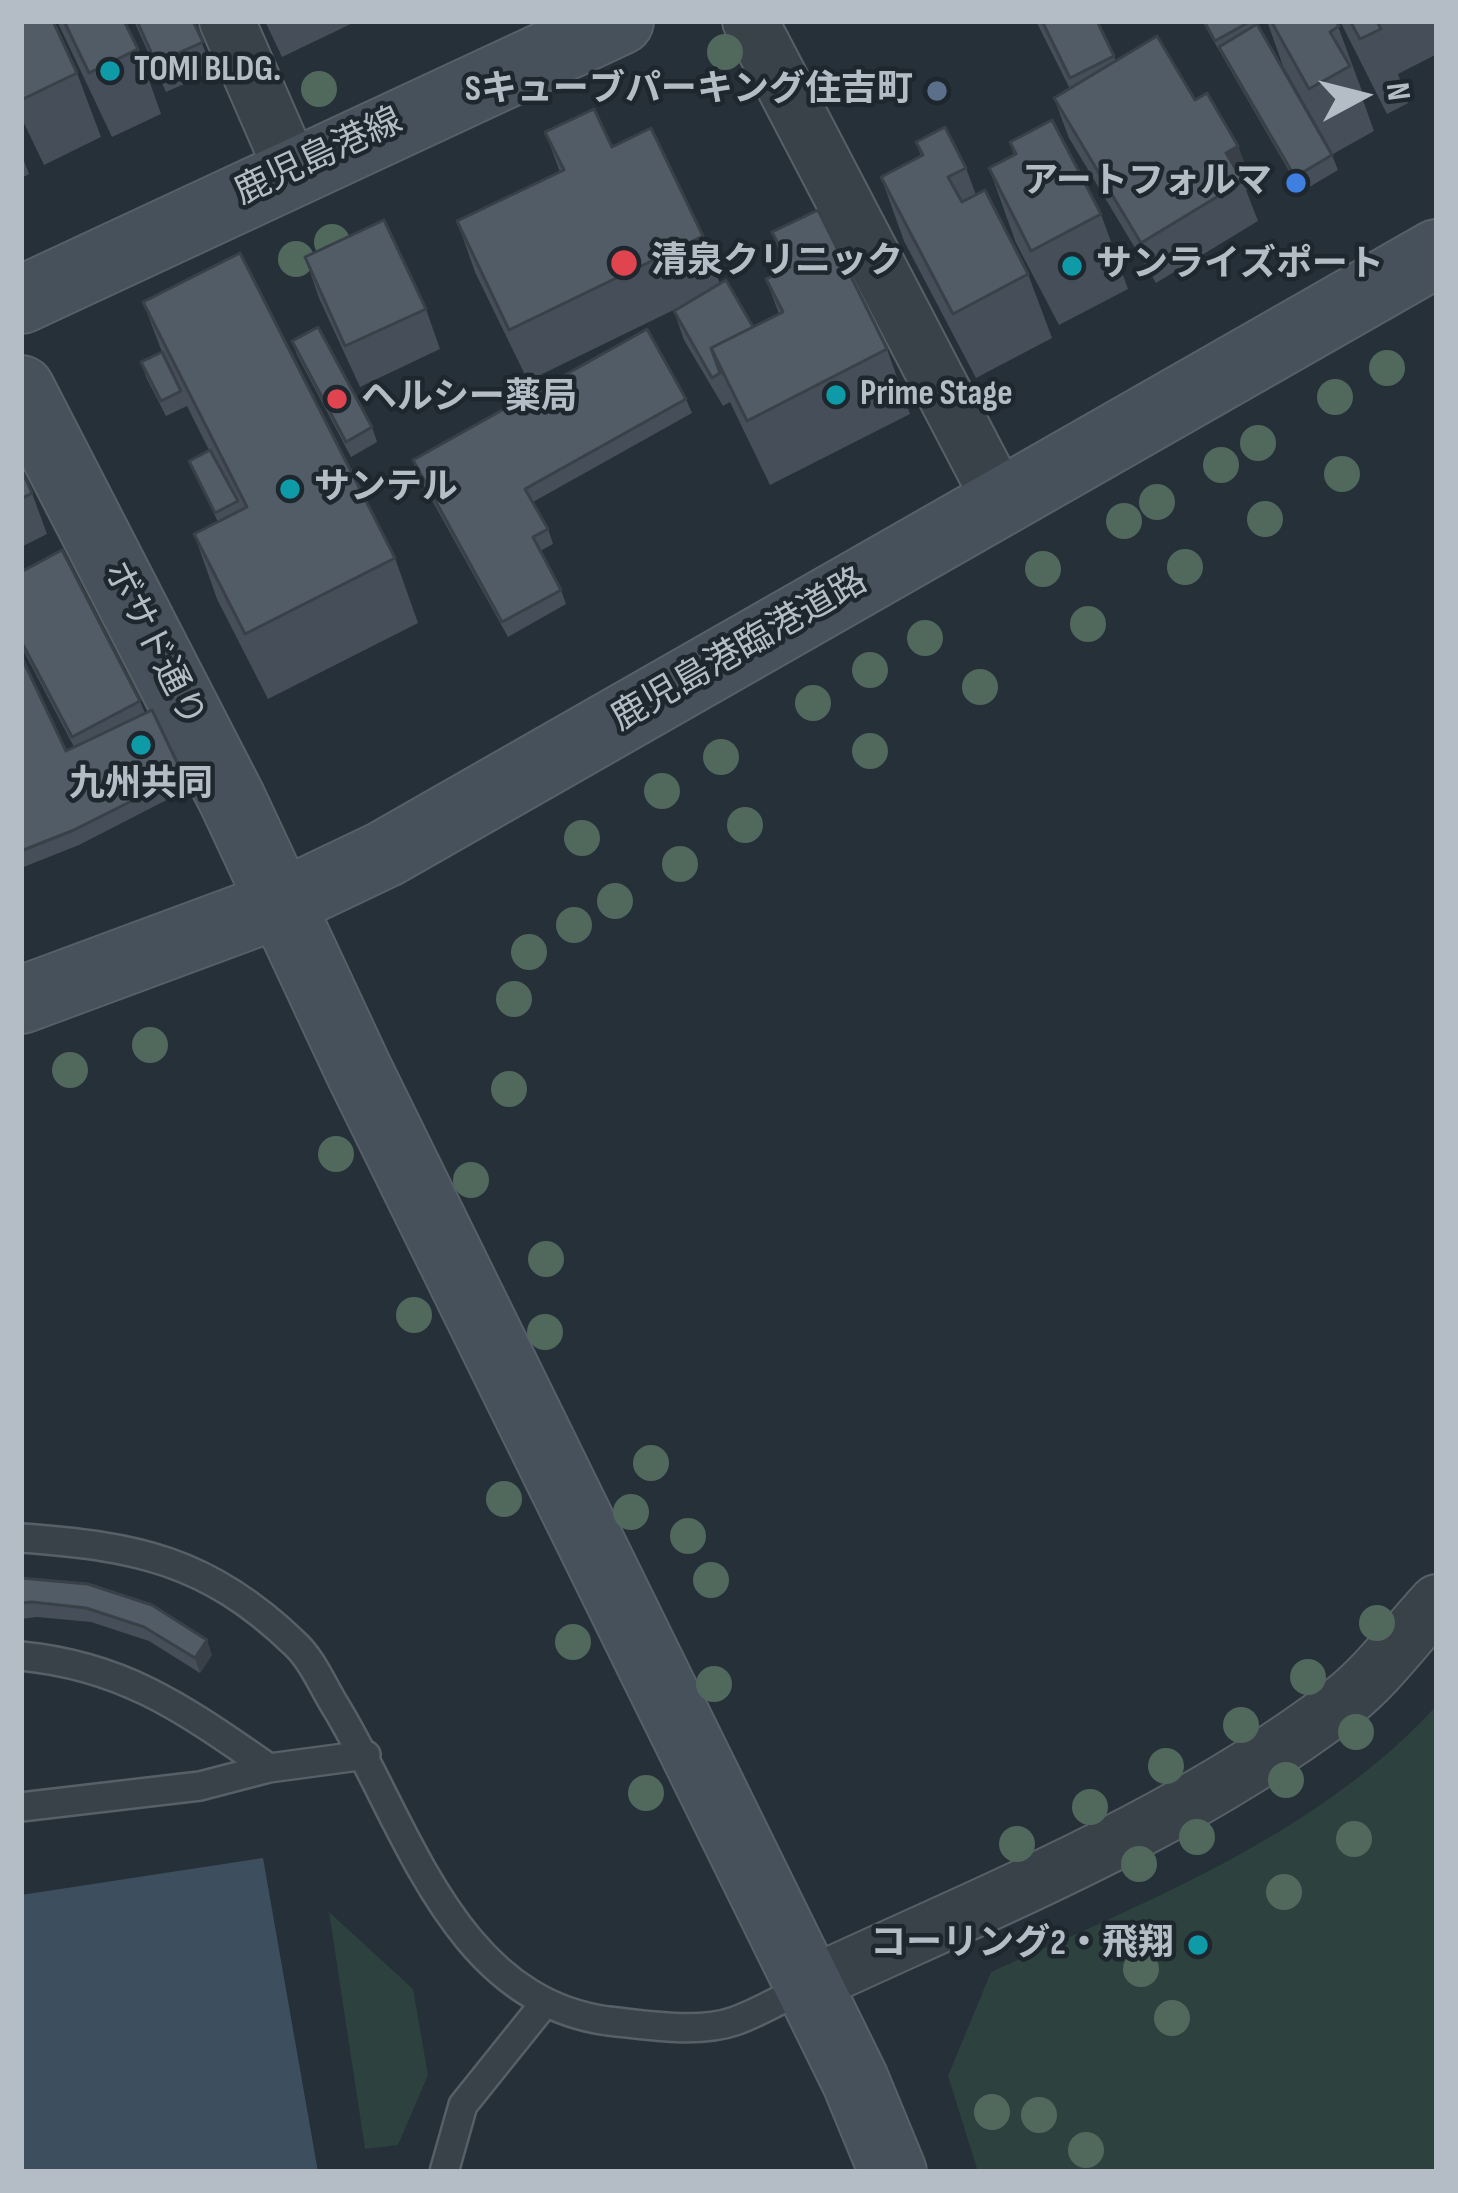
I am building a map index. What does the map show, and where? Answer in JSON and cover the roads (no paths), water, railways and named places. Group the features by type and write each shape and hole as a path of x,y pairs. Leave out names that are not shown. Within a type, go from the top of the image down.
{"street":[{"path":"227,21 292,170"},
{"name":"鹿児島港線","path":"21,300 620,21"},
{"path":"750,21 1001,502"},
{"name":"鹿児島港臨港道路","path":"21,1000 280,904 385,854 1437,254"},
{"name":"ボサド通り","path":"21,389 232,800 809,1985 893,2172"},
{"path":"809,1985 1065,1864 1228,1780 1347,1699 1437,1602"}],"lane":[{"path":"21,1538 112,1545 207,1574 297,1645 366,1755 442,1901 494,1972 544,2004 581,2017 655,2026 731,2023 809,1985"},
{"path":"21,1656 65,1660 122,1676 164,1696 269,1768"},
{"path":"21,1807 200,1786 269,1768 366,1755"},
{"path":"444,2172 463,2105 544,2004"}],"water":[{"path":"263,1858 318,2172 21,2172 21,1895"}],"place":[{"name":"TOMI BLDG.","path":"110,71"},
{"name":"Sキューブパーキング住吉町","path":"937,91"},
{"name":"アートフォルマ","path":"1296,183"},
{"name":"清泉クリニック","path":"624,263"},
{"name":"サンライズポート","path":"1072,266"},
{"name":"Prime Stage","path":"836,395"},
{"name":"ヘルシー薬局","path":"337,399"},
{"name":"サンテル","path":"290,489"},
{"name":"九州共同","path":"141,745"},
{"name":"コーリング2・飛翔","path":"1198,1945"}]}
